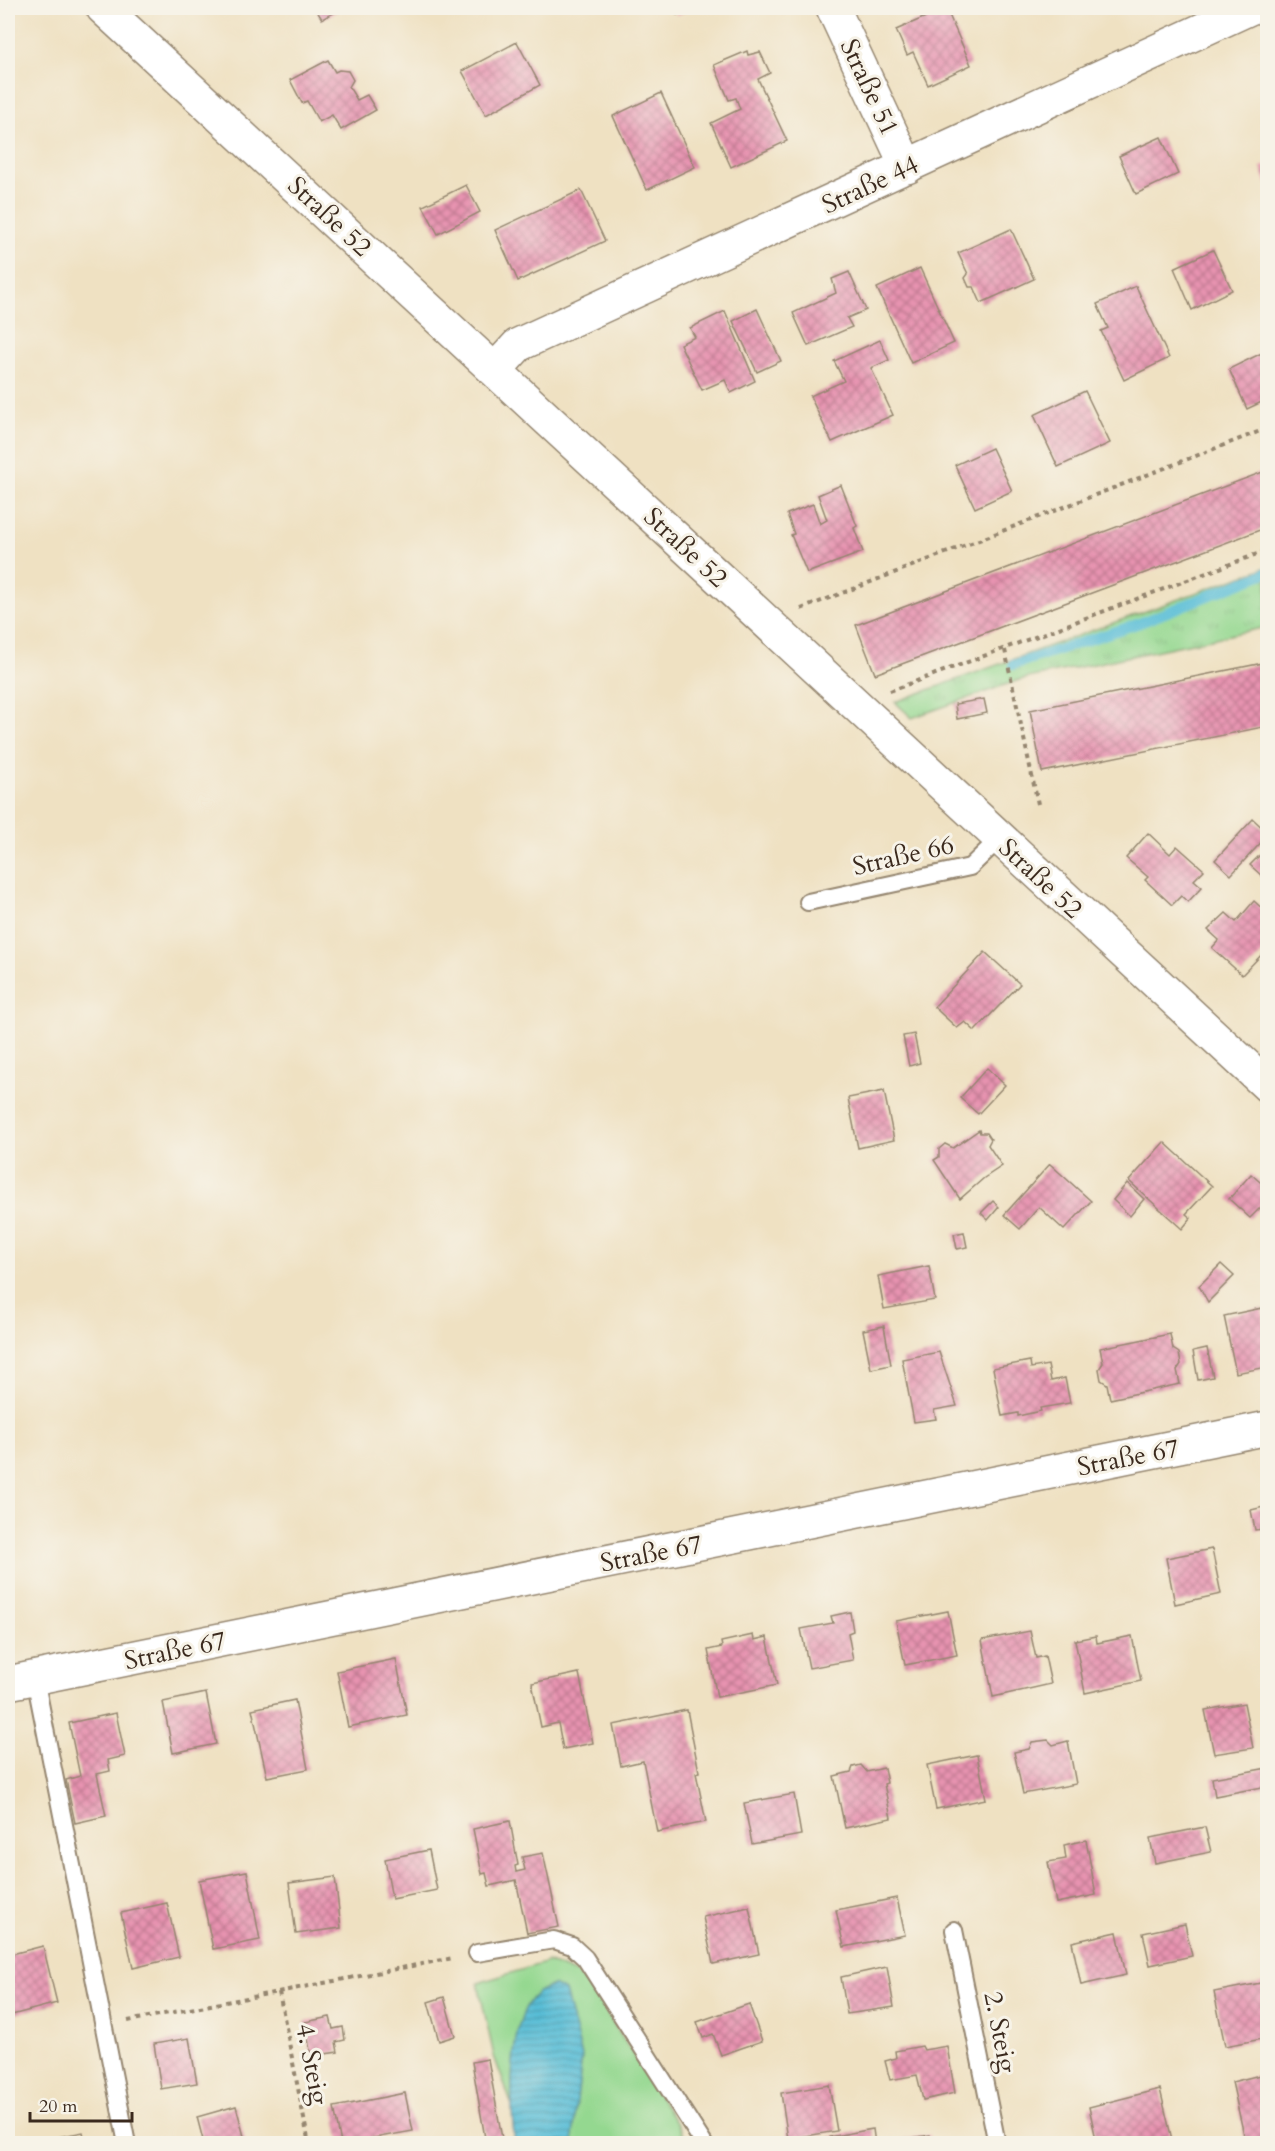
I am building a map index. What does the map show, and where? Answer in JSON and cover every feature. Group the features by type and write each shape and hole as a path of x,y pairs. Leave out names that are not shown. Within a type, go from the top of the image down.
{"street":[{"name":"Straße 52","path":"103,8 496,369 999,839 1268,1086"},
{"name":"Straße 51","path":"833,8 907,167"},
{"name":"Straße 44","path":"496,369 519,345 1250,8"},
{"name":"Straße 67","path":"21,1681 1268,1428"}],"lane":[{"name":"Straße 66","path":"808,902 970,867 999,839"},
{"name":"Straße 67","path":"21,1681 104,2026 127,2144"},
{"name":"2. Steig","path":"954,1930 997,2144"},
{"path":"477,1953 554,1940 572,1946 585,1958 704,2144"}],"path":[{"path":"767,622 1268,428"},
{"path":"864,711 882,695 894,689 1005,650 1268,550"},
{"path":"1005,650 1038,804"},
{"path":"104,2026 477,1953"},
{"name":"4. Steig","path":"279,1992 309,2144"}],"green space":[{"path":"1267,567 1267,627 1019,680 912,718 895,702"},
{"path":"547,1962 577,1974 596,1996 689,2143 520,2143 520,2128 494,2056 478,1983"}],"water":[{"path":"553,1985 565,1991 582,2056 574,2143 515,2143 512,2087 515,2043 527,2006 536,1994"}],"building":[{"path":"315,8 343,8 322,19"},
{"path":"674,8 692,8 677,15"},
{"path":"946,8 971,65 928,85 913,52 907,55 896,30"},
{"path":"517,42 540,85 486,115 462,71"},
{"path":"747,51 748,55 760,52 770,73 758,79 787,141 731,167 711,123 740,109 736,98 729,100 714,65"},
{"path":"328,60 335,72 348,71 353,80 349,87 357,100 367,95 376,110 341,130 332,115 319,122 307,101 302,103 290,80"},
{"path":"1268,67 1268,82 1262,70"},
{"path":"661,93 695,167 647,190 613,116"},
{"path":"1161,137 1178,174 1136,194 1119,156"},
{"path":"1268,165 1268,185 1267,185 1261,167"},
{"path":"466,185 480,212 438,234 423,206"},
{"path":"581,190 605,241 518,281 495,230"},
{"path":"1011,229 1034,279 981,303 974,287 969,287 965,278 968,274 958,253"},
{"path":"1213,250 1232,290 1192,310 1174,268"},
{"path":"920,268 954,343 911,363 877,288"},
{"path":"849,272 866,310 847,318 852,327 808,346 793,313 836,293 832,279"},
{"path":"1136,286 1169,358 1124,380 1101,331 1108,328 1097,304"},
{"path":"757,309 781,361 757,372 733,321"},
{"path":"725,311 755,381 731,393 725,380 702,390 680,344 695,337 690,328"},
{"path":"880,340 889,360 871,368 893,415 832,442 810,396 844,381 834,361"},
{"path":"1268,350 1268,399 1247,409 1229,369"},
{"path":"1085,391 1110,443 1058,467 1034,415"},
{"path":"992,448 1012,491 975,508 955,465"},
{"path":"1268,470 1268,527 875,674 856,625"},
{"path":"841,485 857,526 854,528 863,552 807,573 791,535 794,534 787,514 813,504 820,524 827,520 818,495"},
{"path":"1268,662 1268,726 1042,772 1030,710"},
{"path":"984,699 987,713 957,719 955,704"},
{"path":"1253,819 1268,835 1231,875 1215,860"},
{"path":"1148,833 1170,854 1177,846 1204,870 1194,880 1202,887 1188,902 1181,896 1172,905 1145,880 1148,877 1126,858"},
{"path":"1268,847 1268,870 1262,876 1250,865"},
{"path":"1254,901 1268,914 1268,948 1242,975 1212,948 1219,940 1208,930 1226,913 1236,922"},
{"path":"985,952 1020,984 975,1031 965,1022 957,1028 934,1007"},
{"path":"914,1034 920,1063 909,1066 903,1036"},
{"path":"987,1068 1005,1085 978,1114 960,1098"},
{"path":"884,1091 894,1140 858,1148 848,1098"},
{"path":"979,1130 980,1133 987,1133 991,1139 988,1145 1002,1166 960,1199 934,1160 939,1157 939,1149 945,1144 953,1148"},
{"path":"1164,1142 1212,1186 1186,1214 1191,1218 1182,1229 1129,1181"},
{"path":"1050,1164 1091,1201 1064,1230 1039,1207 1020,1229 1004,1215"},
{"path":"1251,1174 1268,1189 1268,1200 1250,1218 1229,1199"},
{"path":"1127,1183 1144,1199 1130,1216 1113,1200"},
{"path":"993,1201 999,1207 988,1220 981,1213"},
{"path":"964,1232 967,1247 957,1249 954,1234"},
{"path":"1221,1264 1234,1276 1208,1302 1199,1286"},
{"path":"929,1266 935,1300 884,1309 878,1276"},
{"path":"1262,1308 1268,1337 1268,1367 1236,1373 1224,1316"},
{"path":"884,1326 891,1365 871,1369 863,1330"},
{"path":"1170,1334 1173,1349 1179,1353 1181,1364 1177,1370 1180,1384 1110,1399 1107,1384 1101,1380 1099,1369 1103,1363 1100,1348"},
{"path":"1207,1348 1213,1377 1198,1380 1193,1351"},
{"path":"939,1352 957,1406 934,1410 936,1419 914,1422 902,1359"},
{"path":"1030,1361 1031,1368 1048,1365 1051,1381 1065,1378 1070,1403 1040,1408 1041,1411 1018,1416 1018,1413 1002,1416 993,1368"},
{"path":"1268,1506 1268,1538 1266,1538 1264,1529 1255,1530 1251,1510"},
{"path":"1212,1549 1221,1594 1175,1604 1166,1558"},
{"path":"948,1611 957,1655 905,1665 896,1621"},
{"path":"850,1612 853,1631 848,1633 853,1660 809,1668 801,1629 833,1623 831,1616"},
{"path":"1030,1631 1036,1658 1045,1656 1051,1684 993,1697 982,1640"},
{"path":"753,1635 754,1640 767,1637 777,1685 717,1697 708,1650 722,1647 721,1642"},
{"path":"1096,1636 1097,1643 1132,1636 1141,1681 1085,1693 1075,1640"},
{"path":"396,1659 407,1715 348,1727 337,1671"},
{"path":"579,1673 593,1743 563,1749 558,1723 541,1727 532,1683"},
{"path":"206,1693 216,1744 173,1753 163,1702"},
{"path":"295,1700 308,1769 267,1777 252,1709"},
{"path":"1244,1703 1253,1748 1214,1754 1205,1710"},
{"path":"687,1710 706,1822 657,1832 643,1761 621,1766 613,1725"},
{"path":"116,1713 125,1756 108,1760 110,1771 97,1774 106,1816 75,1823 66,1780 80,1776 69,1723"},
{"path":"1048,1740 1053,1745 1068,1741 1076,1784 1023,1794 1014,1752 1029,1749 1032,1742"},
{"path":"977,1755 986,1799 936,1809 927,1765"},
{"path":"861,1765 867,1772 884,1768 887,1783 884,1784 891,1818 845,1828 834,1776 851,1772 853,1767"},
{"path":"1268,1768 1268,1786 1215,1796 1212,1778"},
{"path":"794,1794 801,1835 752,1844 744,1803"},
{"path":"510,1821 518,1865 515,1866 516,1872 525,1870 522,1857 543,1853 559,1927 527,1933 516,1880 489,1886 486,1873 482,1874 473,1829"},
{"path":"1205,1827 1211,1852 1155,1863 1150,1838"},
{"path":"1086,1840 1096,1895 1056,1903 1048,1862 1066,1859 1064,1845"},
{"path":"429,1850 437,1890 392,1899 385,1859"},
{"path":"247,1871 260,1940 213,1949 199,1880"},
{"path":"335,1877 341,1928 296,1934 289,1883"},
{"path":"897,1898 905,1935 844,1947 836,1910"},
{"path":"167,1903 179,1957 133,1968 121,1913"},
{"path":"749,1907 759,1954 713,1964 703,1917"},
{"path":"1185,1924 1192,1956 1150,1965 1143,1933"},
{"path":"1117,1932 1126,1975 1081,1985 1072,1942"},
{"path":"43,1946 57,2003 8,2016 8,1955"},
{"path":"887,1967 894,2007 847,2014 841,1977"},
{"path":"1266,1982 1268,2038 1225,2046 1214,1992"},
{"path":"444,1997 455,2036 439,2041 428,2002"},
{"path":"749,2004 762,2041 721,2055 713,2034 703,2038 697,2022"},
{"path":"330,2017 333,2029 343,2027 345,2040 336,2042 338,2052 311,2056 305,2022"},
{"path":"189,2038 197,2083 161,2089 154,2044"},
{"path":"922,2046 924,2050 947,2046 955,2093 923,2100 917,2075 890,2080 885,2061 896,2058 895,2051"},
{"path":"488,2059 503,2144 486,2144 472,2062"},
{"path":"1268,2073 1268,2144 1246,2144 1232,2082"},
{"path":"829,2085 837,2131 788,2139 781,2093"},
{"path":"1160,2089 1173,2144 1097,2144 1089,2107"},
{"path":"405,2093 413,2131 341,2144 334,2107"},
{"path":"236,2106 246,2144 204,2144 197,2117"},
{"path":"873,2129 875,2144 830,2144 829,2137"},
{"path":"83,2132 86,2144 37,2144 36,2141"},
{"path":"930,2135 931,2144 885,2144 885,2142"}],"waterway":[{"path":"1013,665 1137,624 1268,572"}]}
